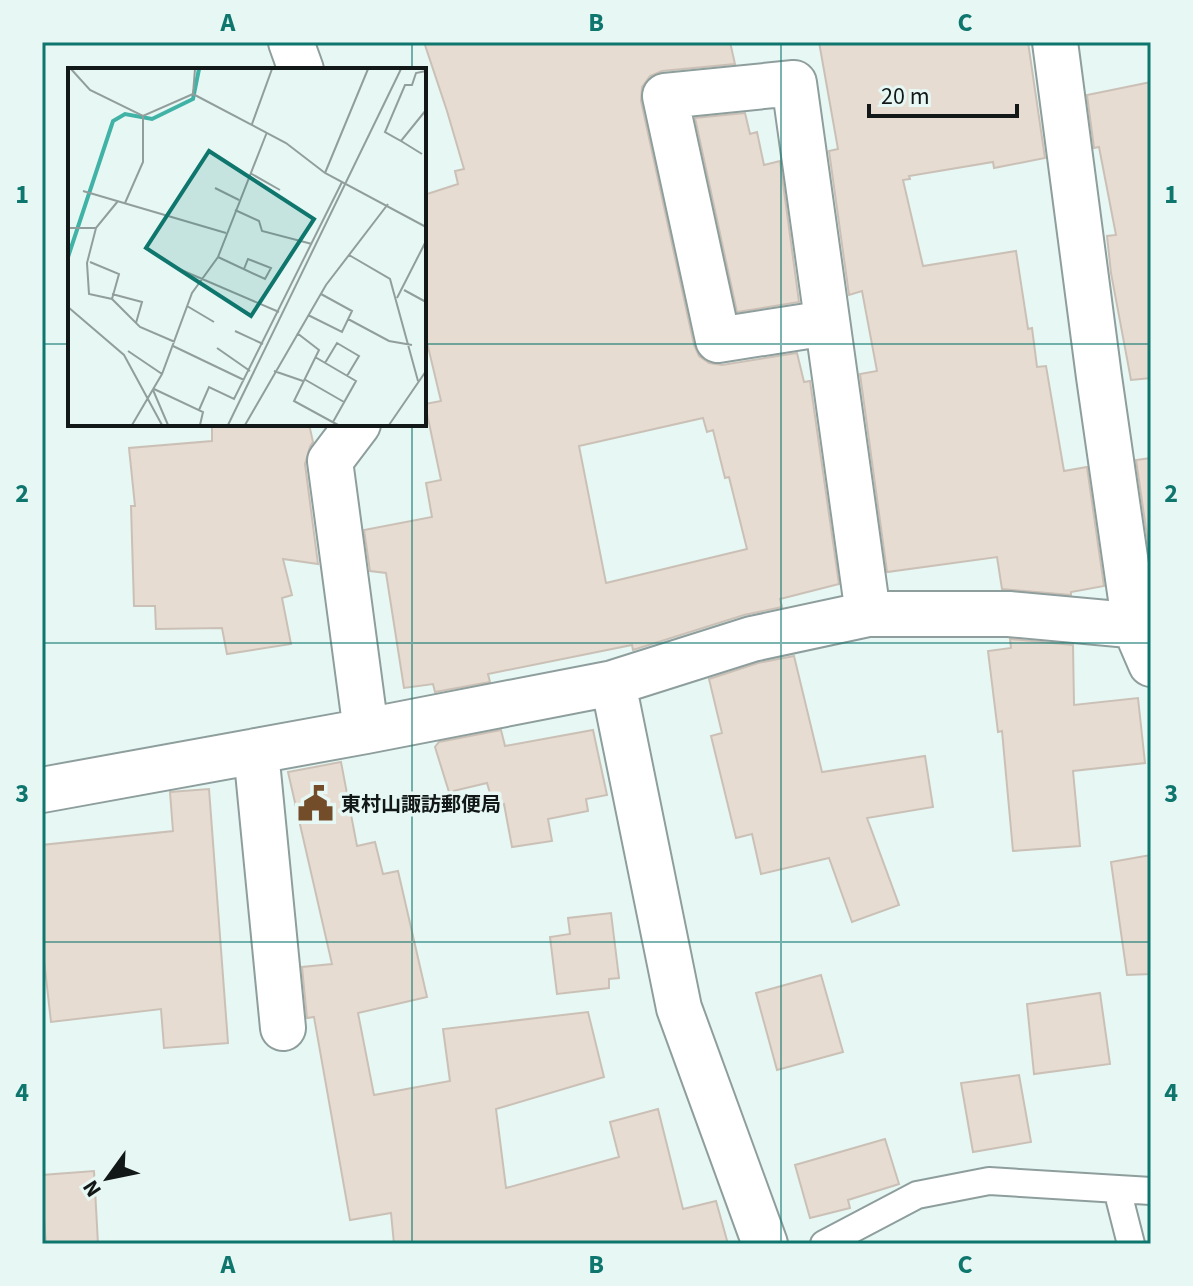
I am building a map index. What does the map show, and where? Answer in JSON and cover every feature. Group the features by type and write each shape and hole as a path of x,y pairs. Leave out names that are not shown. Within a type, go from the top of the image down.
{"street":[{"path":"291,42 300,68"},
{"path":"42,790 613,683 752,639 868,614 1009,614 1146,639 1099,377 1055,42"},
{"path":"827,323 718,340 665,96 794,83 868,614"},
{"path":"356,426 330,461 366,731"},
{"path":"613,683 679,1008 765,1244"},
{"path":"256,751 283,1028"}],"lane":[{"path":"824,1244 917,1195 989,1181 1151,1191"},
{"path":"1117,1189 1131,1244"}],"building":[{"path":"424,42 730,42 735,64 662,71 650,76 642,87 641,101 694,345 699,356 709,363 722,365 797,353 804,382 810,381 839,584 780,599 782,607 744,615 633,650 632,645 488,674 490,682 435,692 433,684 404,688 386,573 370,571 364,530 432,517 426,483 441,480 426,404 441,401 426,338 426,194 458,184 455,171 464,169","holes":["703,418 707,432 713,430 725,478 729,477 747,549 606,583 579,446"]},
{"path":"819,42 1028,42 1045,158 994,168 993,162 909,176 910,179 903,180 923,266 1016,251 1028,329 1032,328 1037,367 1046,366 1064,471 1087,467 1104,586 1071,592 1071,595 1002,589 997,557 887,572 860,374 877,371 862,291 849,295 829,151 838,149"},
{"path":"1151,82 1151,378 1131,380 1107,236 1116,235 1099,147 1094,148 1087,95"},
{"path":"745,113 750,134 757,132 764,165 780,161 799,302 737,312 695,118"},
{"path":"212,426 309,426 313,442 305,464 318,564 283,559 292,595 282,598 291,644 227,654 222,628 156,629 155,606 134,606 131,506 135,506 129,448 212,441"},
{"path":"1151,458 1151,563 1136,460"},
{"path":"1010,639 1073,645 1074,705 1138,698 1145,763 1073,771 1080,846 1013,851 1002,731 998,732 988,651 1011,648"},
{"path":"794,656 822,772 925,756 933,807 867,818 899,905 852,922 829,858 761,874 752,834 736,838 711,736 722,733 709,679 758,663"},
{"path":"501,730 505,746 593,730 607,795 586,799 588,811 548,819 552,841 512,847 504,804 494,807 487,783 449,792 435,747 439,742"},
{"path":"341,762 357,846 375,842 383,874 398,871 427,997 358,1013 374,1095 450,1081 443,1029 588,1012 604,1077 496,1109 506,1188 619,1157 610,1122 658,1109 683,1209 716,1201 728,1244 394,1244 391,1213 350,1220 314,1017 307,1018 302,967 332,964 288,772"},
{"path":"209,789 228,1043 164,1048 161,1009 51,1022 42,942 42,845 173,831 170,792"},
{"path":"1151,855 1151,974 1127,975 1111,862"},
{"path":"611,913 619,978 609,979 609,988 557,994 550,937 570,934 568,918"},
{"path":"821,975 843,1052 777,1070 756,993"},
{"path":"1100,993 1110,1064 1034,1074 1027,1004"},
{"path":"1019,1075 1031,1142 973,1152 961,1083"},
{"path":"885,1139 899,1184 848,1200 850,1208 810,1218 795,1165"},
{"path":"94,1171 98,1244 46,1244 42,1219 42,1175"}],"place":[{"name":"東村山諏訪郵便局","path":"315,804"}]}
